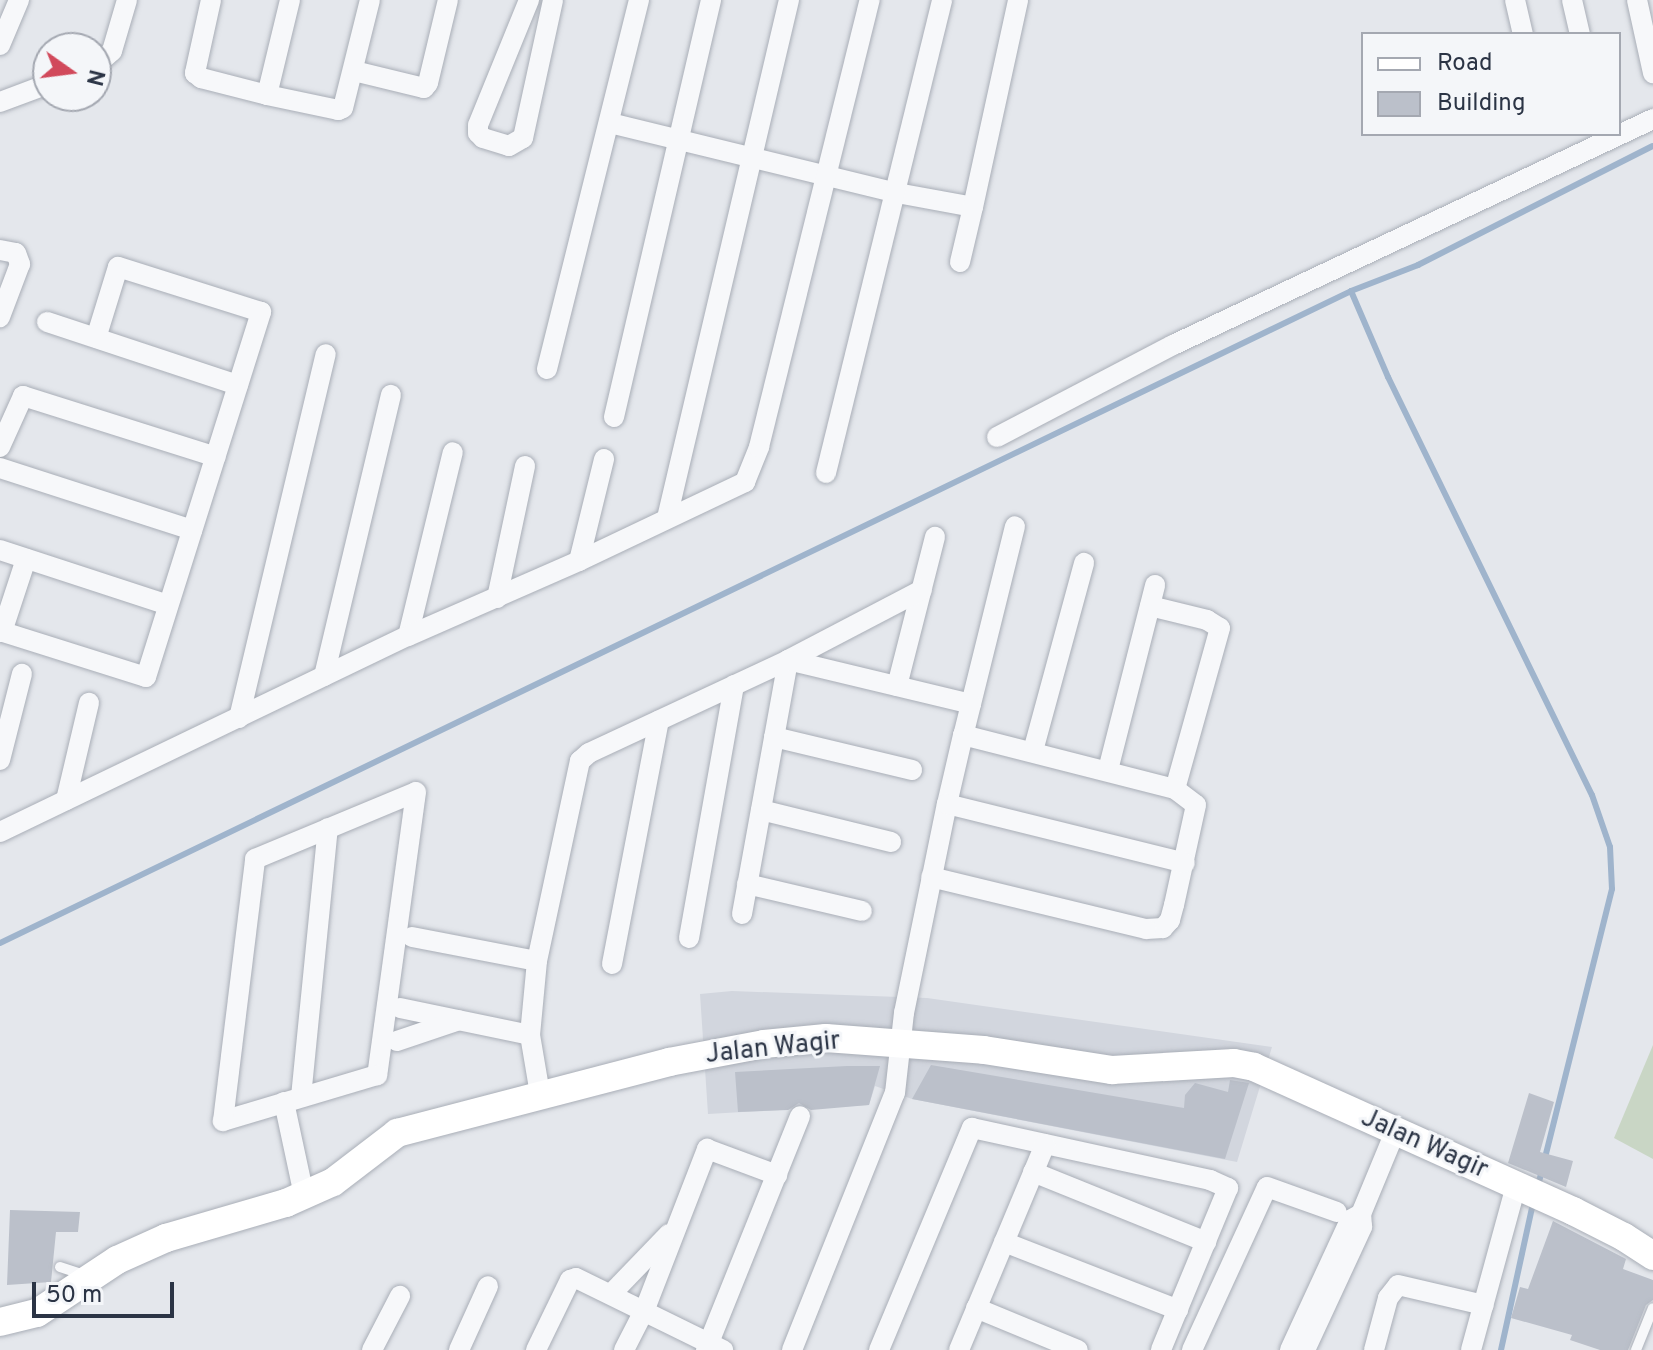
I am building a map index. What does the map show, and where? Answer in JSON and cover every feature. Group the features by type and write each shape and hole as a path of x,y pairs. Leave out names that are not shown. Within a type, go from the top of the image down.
{"street":[{"path":"0,45 19,0"},
{"path":"112,51 127,0"},
{"path":"211,0 195,73 201,78 338,110 345,105 370,0"},
{"path":"267,95 290,0"},
{"path":"354,71 424,88 428,83 448,0"},
{"path":"529,0 478,125 483,138 509,146 518,143 526,130 553,0"},
{"path":"547,369 639,0"},
{"path":"614,417 711,0"},
{"path":"667,518 789,0"},
{"path":"0,832 408,636 579,561 736,486 751,474 870,0"},
{"path":"826,473 942,0"},
{"path":"960,262 1018,0"},
{"path":"1515,0 1523,32"},
{"path":"1572,0 1580,32"},
{"path":"1637,0 1653,73"},
{"path":"0,102 32,90"},
{"path":"1621,134 1653,119"},
{"path":"610,123 897,193 973,207"},
{"path":"997,437 1173,345 1617,136"},
{"path":"0,250 20,256 6,283 0,317"},
{"path":"26,559 1,631 146,677 261,312 118,267 96,338"},
{"path":"47,322 238,385"},
{"path":"239,718 326,354"},
{"path":"324,676 391,395"},
{"path":"0,447 23,396 216,457"},
{"path":"408,636 453,452"},
{"path":"579,561 604,459"},
{"path":"497,598 525,466"},
{"path":"0,468 192,530"},
{"path":"792,1350 895,1093 904,1013 931,877 1015,526"},
{"path":"897,686 935,537"},
{"path":"0,550 168,605"},
{"path":"1033,751 1084,563"},
{"path":"1108,770 1155,585"},
{"path":"540,1094 530,1035 537,961 580,761 589,753 788,660 922,590"},
{"path":"1150,606 1207,620 1220,628 1175,789"},
{"path":"788,660 971,704"},
{"path":"742,914 788,660"},
{"path":"0,760 22,674"},
{"path":"689,938 734,685"},
{"path":"66,800 89,703"},
{"path":"612,964 659,720"},
{"path":"931,877 1157,929 1170,920 1185,863 1196,805 1175,789 963,735"},
{"path":"774,737 912,770"},
{"path":"416,792 377,1075 292,1100 223,1121 255,859 416,792"},
{"path":"947,804 1185,863"},
{"path":"761,810 891,842"},
{"path":"304,1195 292,1100 328,828"},
{"path":"747,884 862,911"},
{"path":"412,937 537,961"},
{"path":"400,1008 530,1035"},
{"path":"397,1041 459,1020"},
{"name":"Jalan Wagir","path":"0,1322 37,1313 117,1260 166,1238 304,1195 333,1182 397,1133 669,1062 764,1044 826,1038 984,1050 1112,1070 1234,1063 1254,1067 1550,1201 1624,1237 1653,1256"},
{"path":"536,1350 570,1280 583,1279 645,1309 713,1348 800,1116"},
{"path":"879,1350 972,1128 1210,1180 1228,1188 1161,1350"},
{"path":"1305,1350 1362,1227 1361,1214 1395,1132"},
{"path":"959,1350 1045,1144"},
{"path":"624,1350 645,1309 707,1149 777,1175"},
{"path":"1033,1172 1206,1242"},
{"path":"1192,1350 1267,1187 1337,1212"},
{"path":"1473,1350 1519,1187"},
{"path":"1290,1350 1350,1220 1361,1214"},
{"path":"612,1293 677,1225"},
{"path":"1004,1242 1178,1310"},
{"path":"1374,1350 1388,1298 1398,1285 1486,1298"},
{"path":"459,1350 488,1286"},
{"path":"372,1350 400,1296"},
{"path":"976,1308 1078,1350"}],"lane":[{"path":"60,1267 93,1278"},
{"path":"1636,1350 1653,1308"}],"shaded area":[{"path":"732,991 927,998 1272,1047 1237,1162 912,1099 875,1086 869,1105 708,1114 700,994"}],"green space":[{"path":"1653,1045 1653,1159 1614,1138"}],"building":[{"path":"931,1065 1184,1108 1185,1095 1195,1083 1228,1092 1230,1080 1249,1083 1225,1159 912,1099"},
{"path":"880,1066 869,1105 811,1110 799,1103 788,1110 738,1112 735,1072"},
{"path":"1529,1093 1554,1102 1540,1152 1573,1161 1566,1187 1508,1163"},
{"path":"10,1210 80,1212 78,1232 56,1232 51,1282 7,1285"},
{"path":"1553,1221 1626,1259 1623,1269 1653,1280 1653,1300 1646,1305 1628,1350 1600,1350 1570,1340 1572,1335 1511,1318 1520,1287 1528,1289"}],"waterway":[{"path":"0,943 1351,291 1418,265 1653,146"},
{"path":"1351,291 1388,377 1592,795 1610,847 1612,889 1538,1185"},
{"path":"1501,1350 1533,1203"}]}
